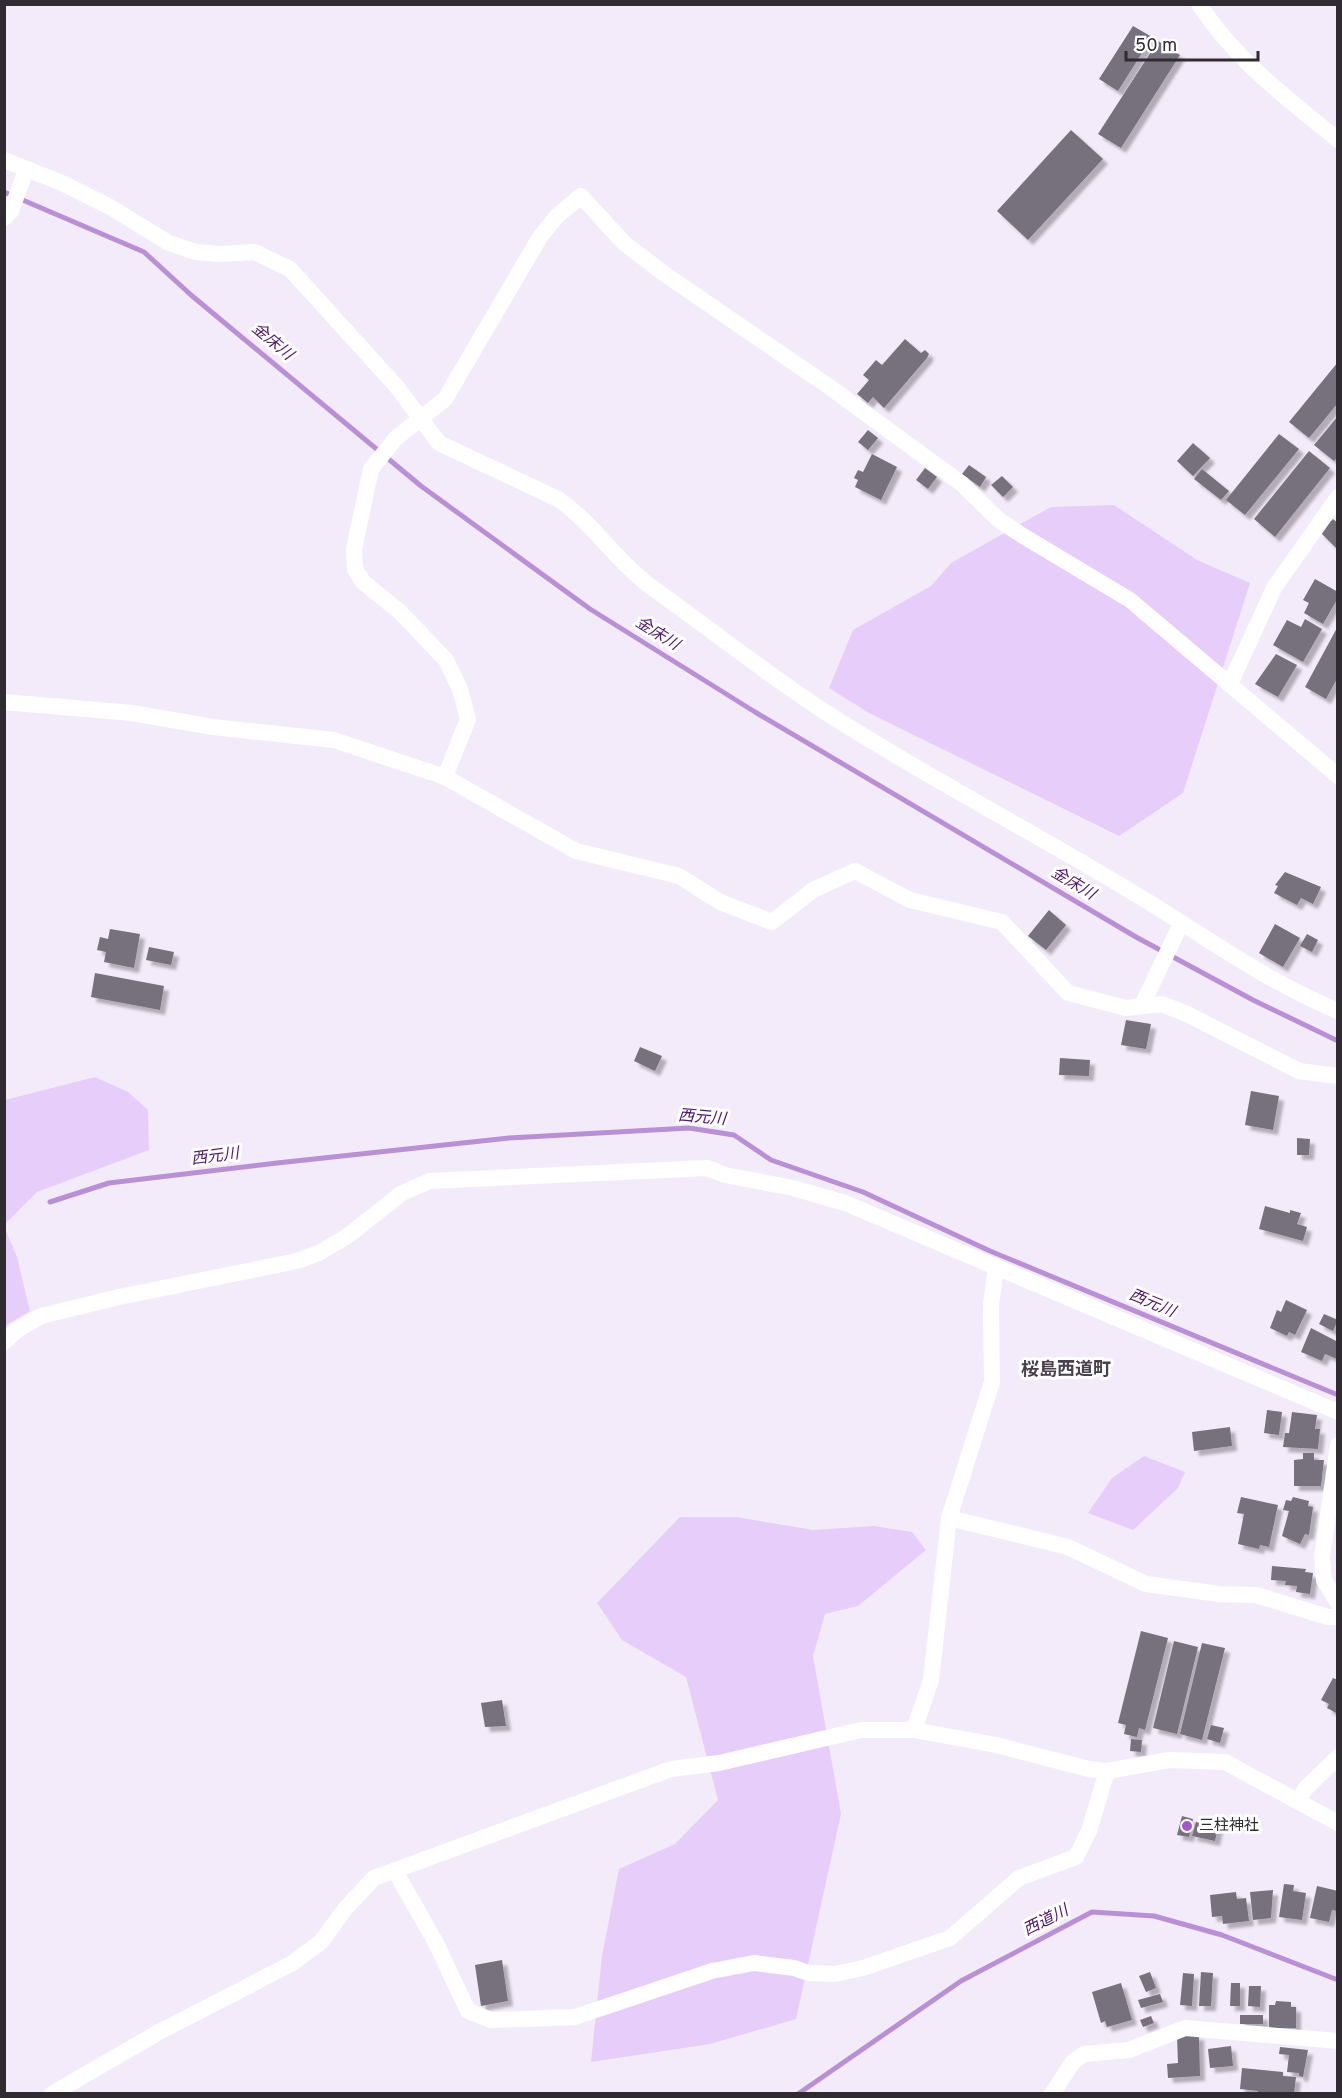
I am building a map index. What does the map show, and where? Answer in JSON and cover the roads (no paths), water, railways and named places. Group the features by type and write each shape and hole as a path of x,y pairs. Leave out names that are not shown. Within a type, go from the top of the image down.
{"street":[{"path":"1199,4 1225,42 1249,67 1338,140"},
{"path":"4,160 24,176 62,183 110,207 169,243 196,252 221,254 255,252 280,261 290,269 397,387 432,436 449,449 558,499 574,510 647,583 821,709 1178,930 1290,989 1337,1008"},
{"path":"8,215 24,176"},
{"path":"445,777 468,719 460,689 446,660 399,611 363,582 355,569 354,549 371,469 396,438 445,399 540,237 557,216 581,196 624,243 657,269 953,477 999,520 1130,600 1338,776"},
{"path":"1230,684 1275,588 1338,497"},
{"path":"4,702 132,713 213,727 334,740 445,777 576,851 679,876 720,902 772,922 813,890 855,870 910,900 1002,922 1068,993 1117,1007 1162,1004 1177,1009 1299,1071 1338,1076"},
{"path":"1142,1005 1178,930"},
{"path":"4,1342 17,1330 41,1316 119,1297 286,1263 319,1253 349,1235 402,1193 430,1181 707,1168 725,1175 793,1188 845,1203 1338,1412"},
{"path":"914,1730 931,1680 949,1518 992,1382 991,1305 996,1266"},
{"path":"1338,1445 1322,1557 1324,1580 1338,1603"},
{"path":"949,1518 1068,1547 1146,1584 1219,1594 1256,1595 1328,1617 1338,1617"},
{"path":"52,2094 159,2032 291,1964 321,1942 345,1909 374,1878 671,1769 719,1763 861,1730 914,1730 996,1745 1089,1769 1107,1771 1169,1760 1225,1762 1338,1823"},
{"path":"1299,1801 1305,1790 1338,1756"},
{"path":"395,1871 436,1943 468,2011 491,2020 575,2017 712,1971 754,1963 794,1968 808,1973 835,1974 873,1965 950,1938 1019,1878 1076,1857 1089,1831 1107,1771"},
{"path":"1052,2094 1073,2061 1084,2055 1129,2050 1185,2028 1338,2041"}],"waterway":[{"name":"金床川","path":"4,192 144,252 191,295 421,486 590,609 755,712 1136,937 1253,1000 1338,1041"},
{"name":"西元川","path":"50,1202 109,1183 277,1163 509,1138 689,1128 734,1135 771,1160 863,1192 990,1251 1338,1395"},
{"name":"西道川","path":"798,2094 961,1981 1092,1912 1154,1916 1222,1935 1338,1980"}],"place":[{"name":"三柱神社","path":"1187,1826"}],"district":[{"name":"桜島西道町","path":"1066,1370"}]}
